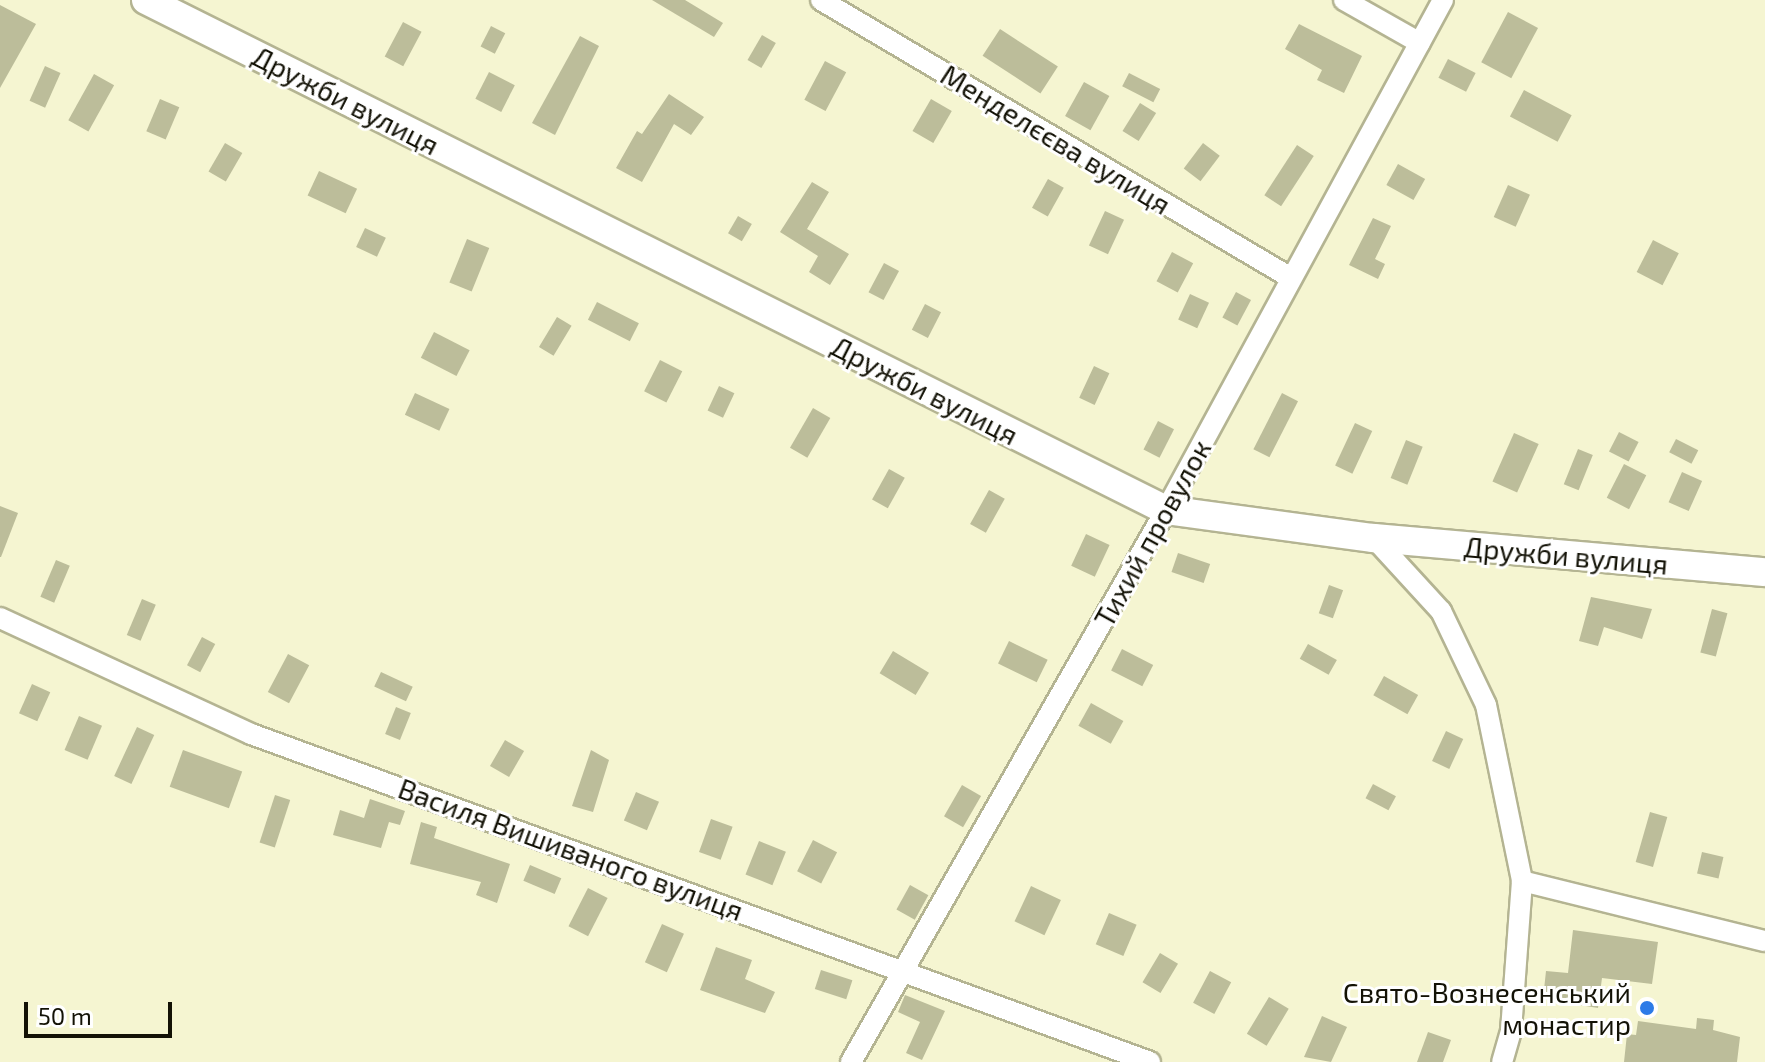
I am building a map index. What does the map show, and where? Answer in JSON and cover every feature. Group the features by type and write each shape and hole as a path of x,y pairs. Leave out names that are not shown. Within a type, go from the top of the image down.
{"street":[{"name":"Дружби вулиця","path":"146,0 1166,510 1374,538 1765,572"},
{"name":"Менделєєва вулиця","path":"821,0 1291,278"},
{"path":"1344,0 1420,43"},
{"name":"Тихий провулок","path":"851,1062 1166,510 1443,0"},
{"path":"1374,538 1441,611 1486,705 1522,881 1511,1031 1502,1062"},
{"name":"Василя Вишиваного вулиця","path":"0,618 251,734 906,969 1150,1062"},
{"path":"1522,881 1765,941"}],"building":[{"path":"652,0 685,0 723,23 714,37"},
{"path":"0,5 36,24 0,88"},
{"path":"1508,12 1538,28 1511,78 1481,62"},
{"path":"403,22 422,32 403,66 385,56"},
{"path":"1299,24 1362,56 1344,93 1317,80 1322,70 1285,49"},
{"path":"491,26 505,33 495,54 481,46"},
{"path":"1000,29 1058,67 1040,93 983,56"},
{"path":"762,35 776,43 761,68 748,60"},
{"path":"580,36 599,46 555,135 532,123"},
{"path":"1448,59 1476,73 1466,92 1438,78"},
{"path":"825,61 846,72 826,111 804,100"},
{"path":"45,66 61,73 45,108 30,101"},
{"path":"489,72 515,85 501,112 475,99"},
{"path":"1129,73 1160,89 1153,102 1122,86"},
{"path":"94,74 114,85 88,132 68,120"},
{"path":"1084,82 1109,96 1090,130 1065,116"},
{"path":"1524,90 1572,115 1558,142 1510,116"},
{"path":"669,94 704,117 691,135 674,124 642,182 616,168 637,131 642,134"},
{"path":"160,99 179,107 166,139 146,131"},
{"path":"931,99 952,111 933,143 912,131"},
{"path":"1140,103 1156,113 1139,141 1123,131"},
{"path":"225,143 242,153 226,182 208,172"},
{"path":"1203,143 1220,156 1201,181 1184,169"},
{"path":"1297,145 1314,156 1281,206 1264,195"},
{"path":"1398,164 1425,179 1413,200 1386,185"},
{"path":"319,171 357,189 346,213 308,195"},
{"path":"1048,179 1064,188 1048,217 1032,208"},
{"path":"812,182 829,192 807,229 849,254 830,285 809,272 818,256 780,232"},
{"path":"1508,185 1530,195 1516,227 1494,217"},
{"path":"1105,211 1124,220 1108,254 1089,245"},
{"path":"738,216 752,224 742,241 728,233"},
{"path":"1373,218 1391,226 1375,259 1385,264 1378,279 1349,265"},
{"path":"365,228 386,238 377,257 356,247"},
{"path":"467,239 489,248 472,292 449,283"},
{"path":"1653,240 1679,253 1662,285 1637,272"},
{"path":"1172,252 1193,263 1178,292 1157,281"},
{"path":"884,263 899,271 884,300 869,292"},
{"path":"1236,292 1251,300 1237,326 1222,318"},
{"path":"1190,294 1209,303 1197,328 1178,319"},
{"path":"597,302 639,323 630,341 588,320"},
{"path":"925,304 941,312 928,338 912,330"},
{"path":"557,317 572,326 554,356 539,347"},
{"path":"434,332 470,350 456,376 421,358"},
{"path":"660,360 682,371 666,403 644,391"},
{"path":"1094,366 1109,373 1095,405 1079,398"},
{"path":"719,386 734,393 723,418 708,410"},
{"path":"415,393 449,409 439,431 405,415"},
{"path":"1282,393 1298,401 1269,457 1253,449"},
{"path":"813,408 830,418 807,458 790,448"},
{"path":"1158,421 1174,429 1160,458 1143,450"},
{"path":"1355,423 1372,431 1352,474 1335,466"},
{"path":"1619,432 1639,442 1629,462 1609,452"},
{"path":"1514,433 1539,444 1517,492 1492,481"},
{"path":"1676,439 1698,450 1691,464 1669,452"},
{"path":"1406,440 1423,447 1407,485 1391,478"},
{"path":"1578,449 1593,455 1579,490 1564,484"},
{"path":"1624,464 1646,475 1629,509 1607,498"},
{"path":"889,469 905,478 888,508 872,500"},
{"path":"1682,472 1702,481 1689,511 1669,502"},
{"path":"989,490 1005,499 986,533 970,524"},
{"path":"0,506 18,513 1,557 0,557"},
{"path":"1086,534 1110,545 1095,577 1071,566"},
{"path":"1178,553 1210,564 1204,583 1171,572"},
{"path":"56,560 70,566 54,603 40,597"},
{"path":"1329,585 1343,590 1333,618 1319,613"},
{"path":"1591,597 1652,609 1642,639 1604,627 1598,646 1579,641"},
{"path":"142,599 156,605 141,641 127,635"},
{"path":"1712,609 1727,613 1716,657 1700,652"},
{"path":"202,637 215,644 200,672 187,665"},
{"path":"1009,641 1048,660 1037,682 998,663"},
{"path":"1308,644 1337,660 1329,675 1300,659"},
{"path":"1122,649 1153,665 1142,686 1111,670"},
{"path":"893,651 929,673 916,695 880,673"},
{"path":"288,654 309,665 289,703 268,692"},
{"path":"381,672 413,687 406,701 374,687"},
{"path":"1384,676 1418,695 1407,714 1373,695"},
{"path":"32,684 50,692 37,721 19,713"},
{"path":"1091,703 1123,721 1111,744 1078,726"},
{"path":"396,707 411,713 400,740 385,734"},
{"path":"79,716 102,726 88,760 65,750"},
{"path":"137,727 154,735 131,784 114,776"},
{"path":"1446,731 1463,739 1449,769 1432,761"},
{"path":"505,740 524,751 509,777 490,766"},
{"path":"183,750 242,772 229,808 170,787"},
{"path":"591,750 609,760 593,812 572,806"},
{"path":"1373,784 1396,796 1388,810 1365,798"},
{"path":"962,785 981,796 963,827 944,816"},
{"path":"636,792 659,802 647,830 624,821"},
{"path":"275,795 290,800 275,847 260,843"},
{"path":"370,799 405,811 400,825 389,822 381,848 333,835 340,810 364,818"},
{"path":"1650,812 1667,817 1653,867 1636,862"},
{"path":"711,819 733,827 721,860 699,852"},
{"path":"421,822 437,827 434,838 510,864 497,903 476,895 481,882 410,864"},
{"path":"813,840 837,852 821,883 797,871"},
{"path":"759,841 786,852 772,885 746,874"},
{"path":"1702,852 1723,857 1718,878 1697,873"},
{"path":"530,865 561,878 555,894 523,881"},
{"path":"910,885 928,895 915,920 896,909"},
{"path":"1031,886 1061,900 1044,935 1015,921"},
{"path":"588,888 608,898 588,936 568,926"},
{"path":"1109,913 1137,925 1123,956 1096,944"},
{"path":"662,924 684,934 667,972 645,962"},
{"path":"1573,930 1658,942 1652,984 1602,978 1598,1008 1543,999 1546,971 1568,973"},
{"path":"716,947 752,960 745,979 775,992 765,1013 700,990"},
{"path":"1160,953 1178,964 1160,993 1142,982"},
{"path":"821,970 852,980 846,999 815,989"},
{"path":"1210,971 1231,982 1214,1014 1193,1003"},
{"path":"905,995 945,1011 922,1060 906,1053 920,1022 898,1012"},
{"path":"1269,997 1289,1009 1267,1046 1247,1034"},
{"path":"1322,1016 1347,1027 1331,1062 1304,1057"},
{"path":"1697,1018 1714,1020 1713,1030 1740,1037 1737,1062 1624,1062 1627,1034 1636,1035 1638,1021 1696,1029"},
{"path":"1428,1032 1451,1040 1443,1062 1417,1062"}],"place":[{"name":"Cвято-Вознесенський монастир","path":"1647,1008"}]}
